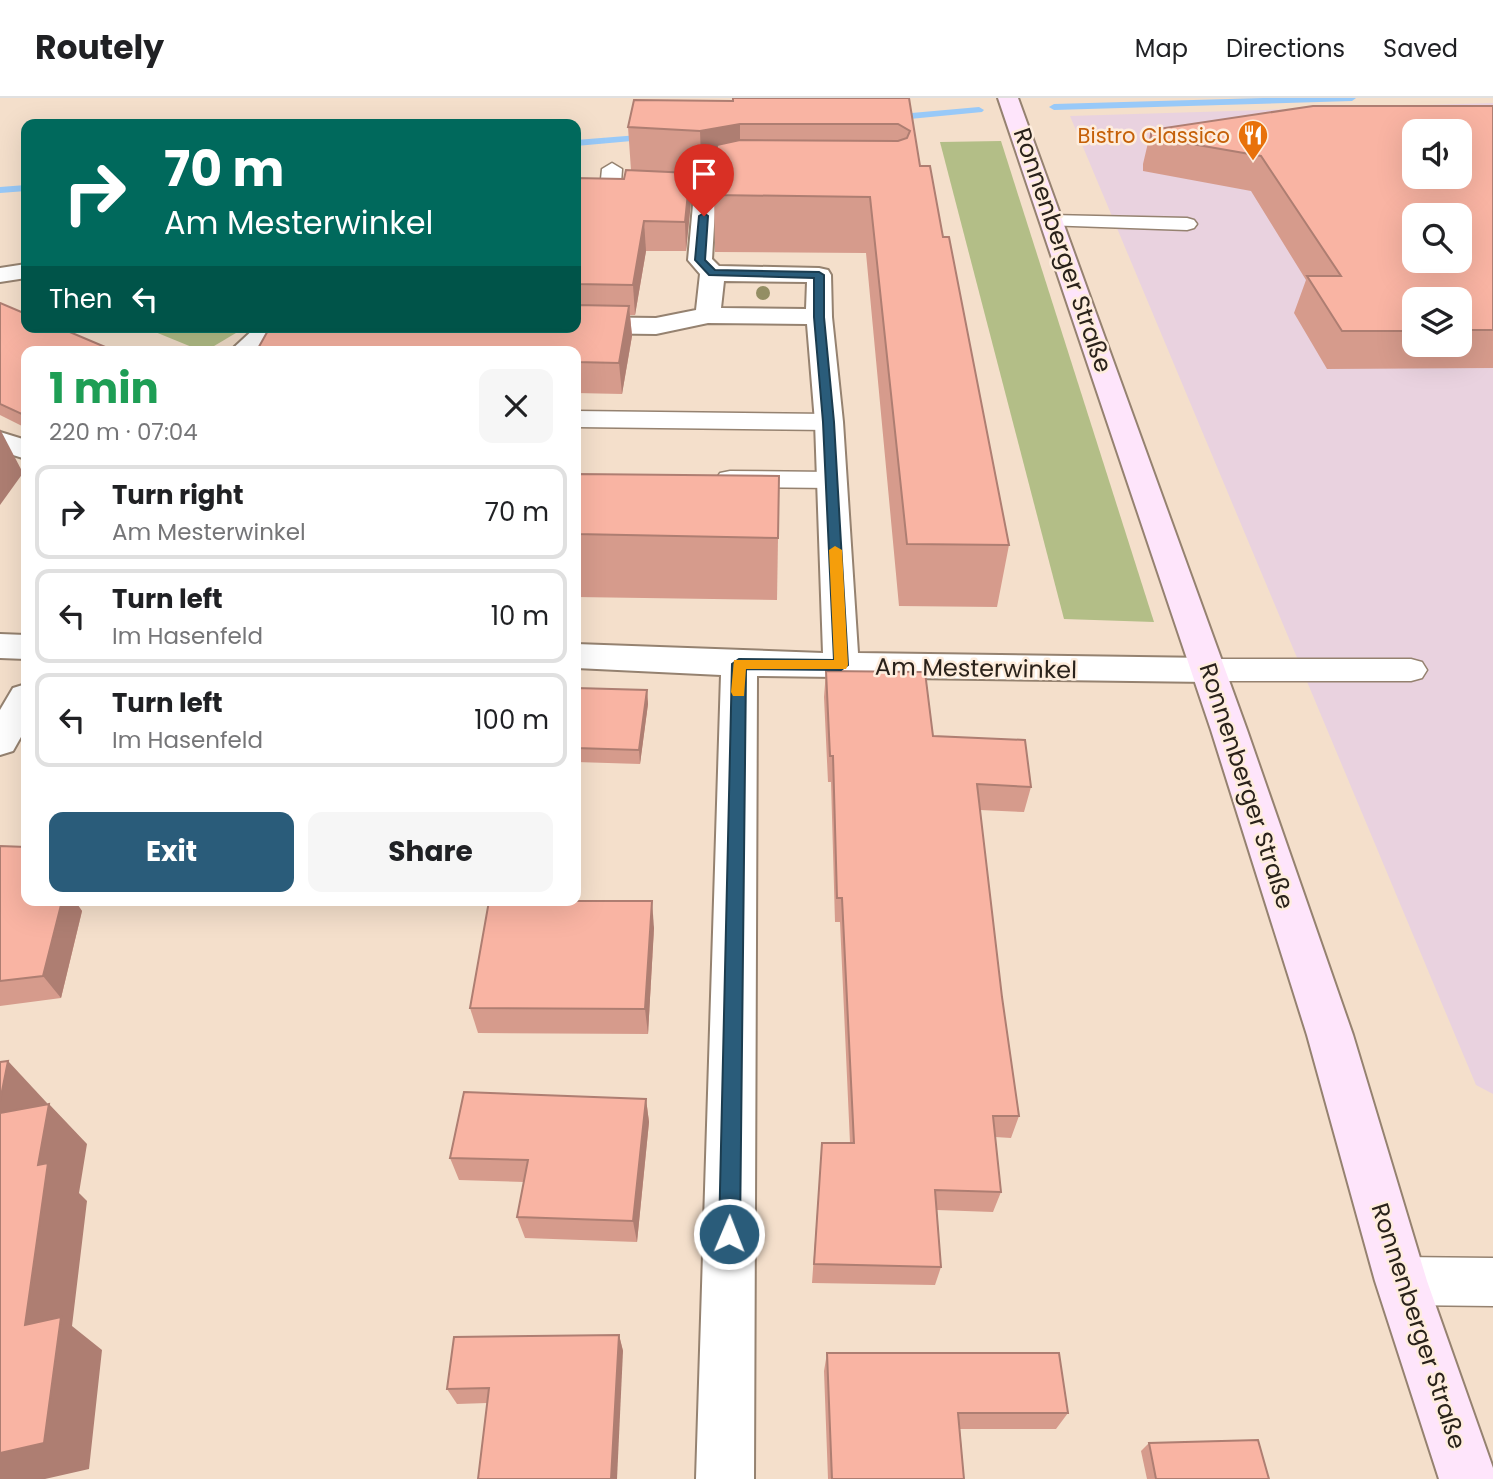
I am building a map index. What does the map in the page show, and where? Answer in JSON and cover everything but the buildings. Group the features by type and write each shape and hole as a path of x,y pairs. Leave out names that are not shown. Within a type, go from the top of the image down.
{"street":[{"name":"Ronnenberger Straße","path":"1009,98 1209,670 1331,1035 1401,1281 1468,1479"},
{"path":"705,194 700,260 712,273 819,275 819,317 832,480 841,665"},
{"path":"0,275 21,272"},
{"path":"708,315 712,273"},
{"path":"581,325 656,326 708,315 819,317"},
{"path":"249,346 265,333"},
{"path":"0,441 21,448"},
{"path":"0,646 21,647"},
{"name":"Am Mesterwinkel","path":"581,656 739,664 1209,670"},
{"path":"725,1479 739,664"},
{"path":"0,741 21,705"}],"lane":[{"path":"612,169 610,189 705,194 740,186 754,186"},
{"path":"1051,221 1188,224"},
{"path":"581,419 828,422"},
{"path":"710,478 832,480"},
{"path":"1209,670 1412,670"},
{"path":"1401,1281 1493,1282"}],"shaded area":[{"path":"1493,103 1493,1094 1476,1085 1070,116"}],"green space":[{"path":"1001,141 1154,622 1064,619 940,142"},
{"path":"158,333 236,333 214,346 189,346"}],"waterway":[{"path":"1054,107 1352,98"},
{"path":"889,118 979,110"},
{"path":"581,143 651,137"},
{"path":"0,190 21,188"}],"slow traffic":[{"path":"739,692 739,664 841,665 835,550"}],"place":[{"name":"Bistro Classico","path":"1253,162"}],"route":[{"path":"704,216 700,260 712,273 819,275 819,317 828,422 841,665 739,664 729,1234"}]}
